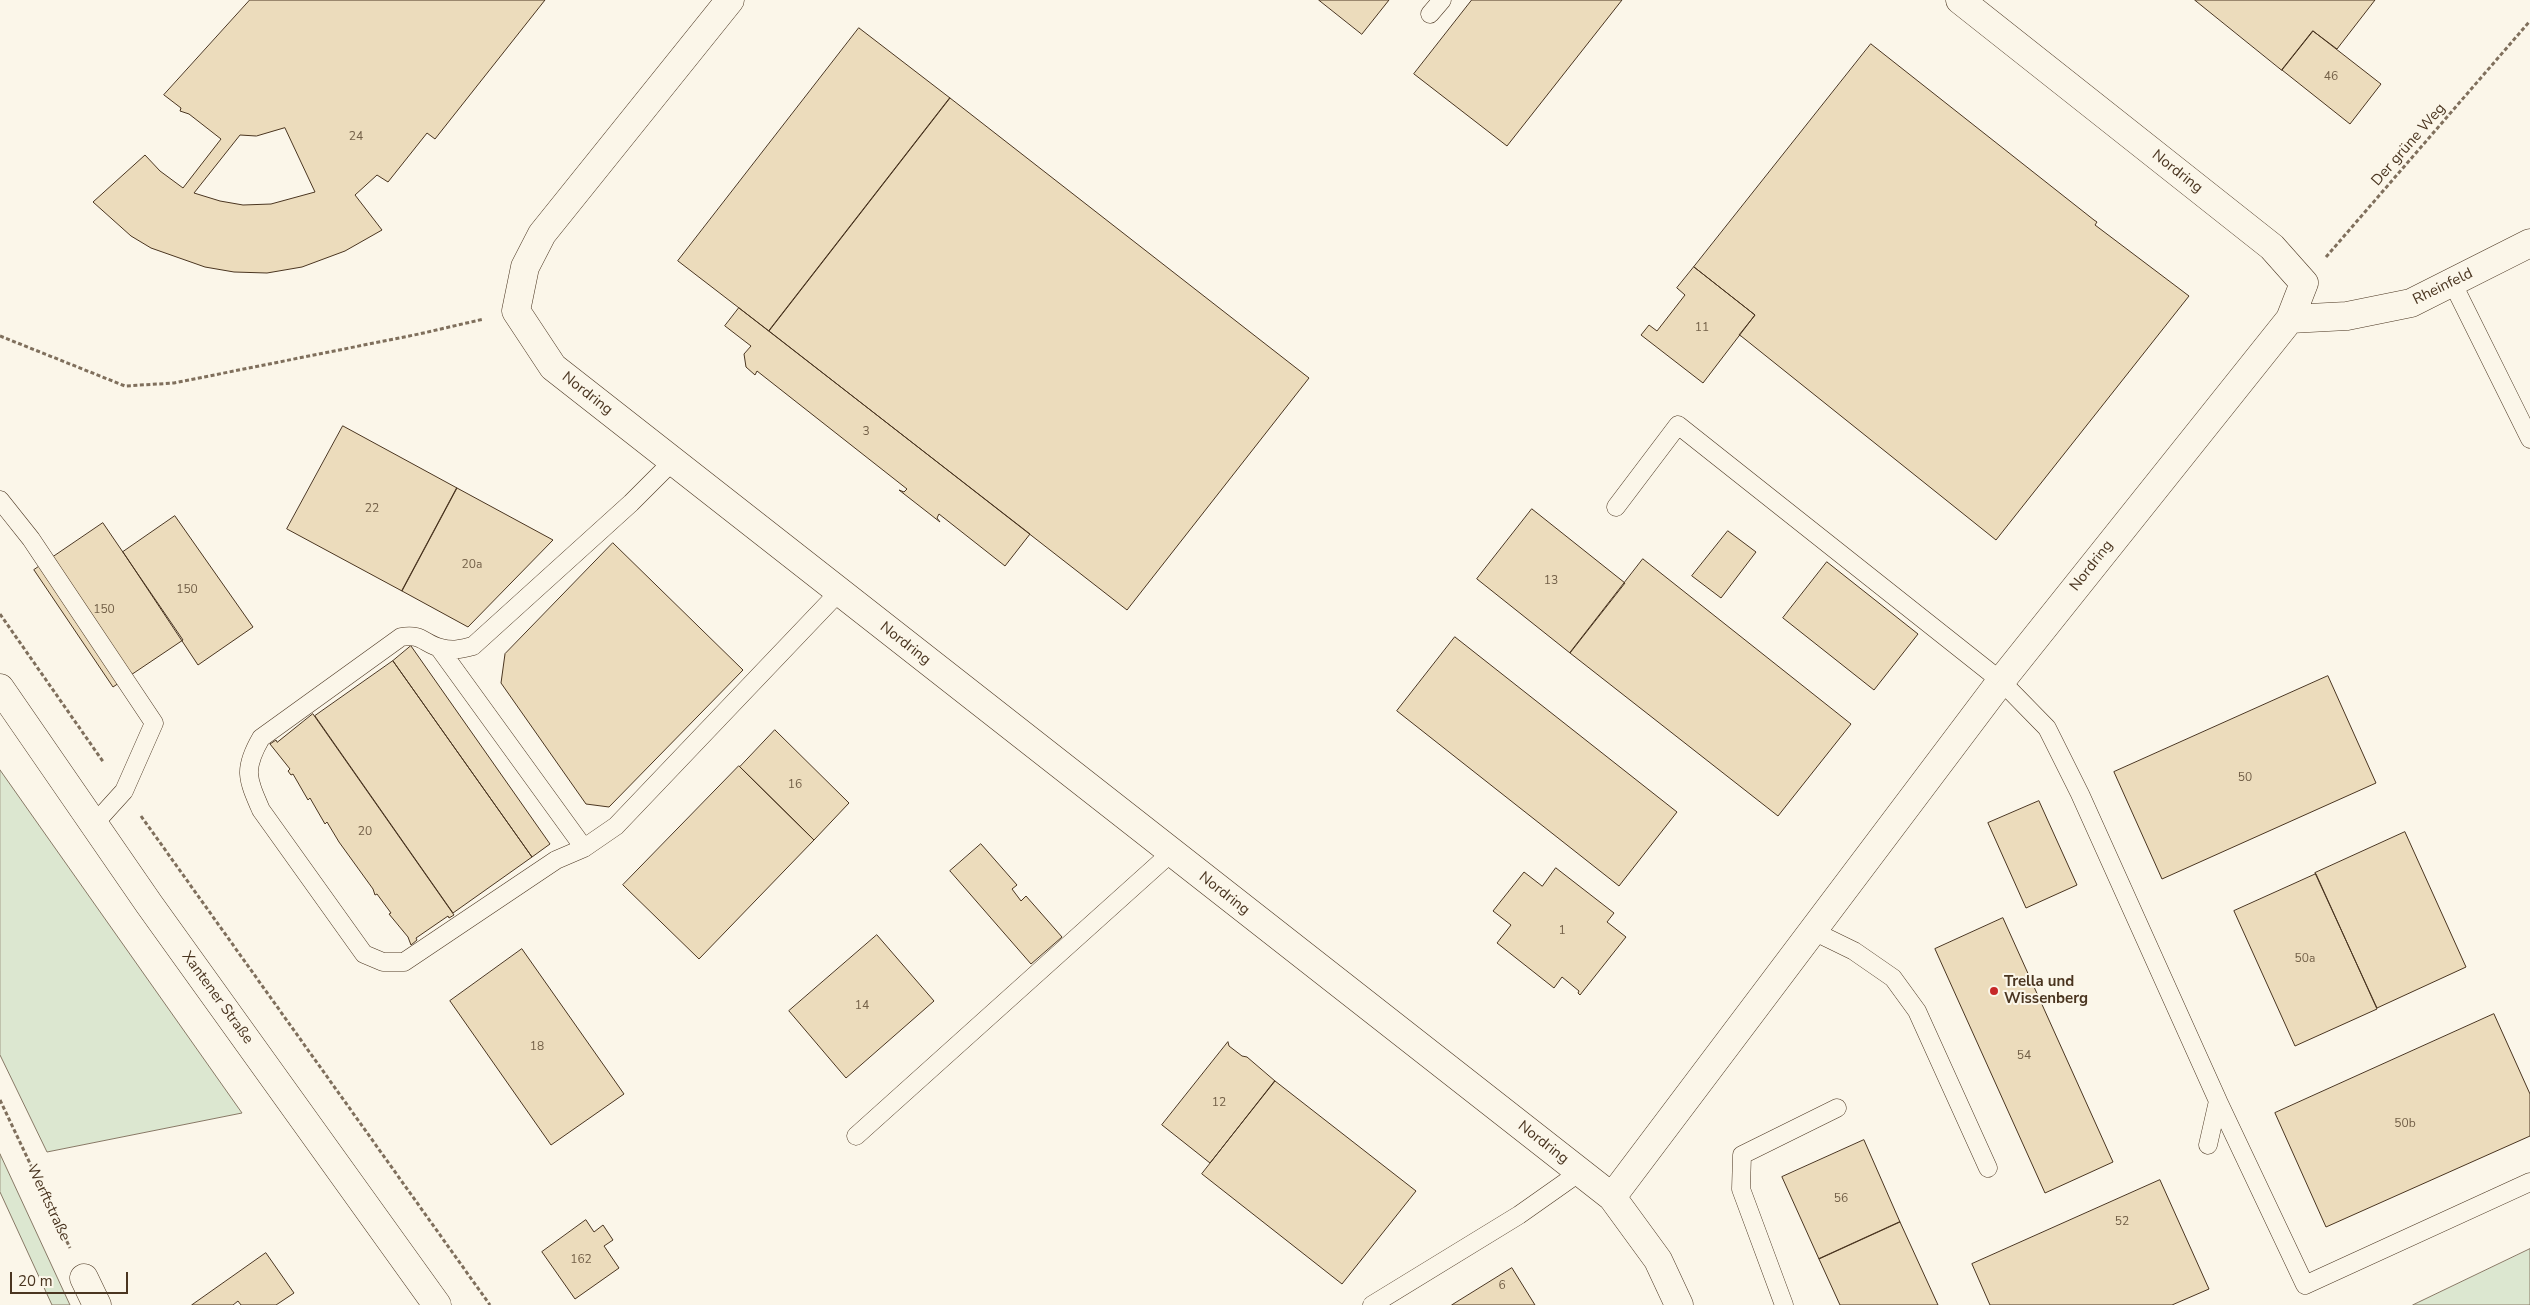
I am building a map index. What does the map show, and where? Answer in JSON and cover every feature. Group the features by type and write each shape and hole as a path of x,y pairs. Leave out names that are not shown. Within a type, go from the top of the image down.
{"street":[{"path":"516,311 525,268 542,234 730,0"},
{"name":"Nordring","path":"1612,1197 2001,681 2290,319 2304,283 2272,246 1966,2"},
{"name":"Rheinfeld","path":"2290,319 2347,316 2411,303 2530,243"},
{"name":"Nordring","path":"516,311 553,368 1612,1197 1658,1260 1679,1305"},
{"name":"Xantener Straße","path":"0,688 95,823 149,904 437,1305"},
{"path":"84,1278 97,1305"}],"lane":[{"path":"1430,14 1442,0"},
{"path":"2452,282 2530,439"},
{"path":"1616,507 1678,425 2001,681 2047,728 2080,794 2218,1101 2305,1285 2530,1182"},
{"path":"439,648 456,650 473,646 631,503 673,461"},
{"path":"0,500 31,539 154,723 124,791 95,823"},
{"path":"584,848 439,648 424,639 412,635 401,637 261,738 248,762 253,792 261,810 364,954 383,962 404,962 556,860 584,848 616,826 839,592"},
{"path":"856,1136 1172,852"},
{"path":"1813,931 1854,951 1893,978 1917,1011 1988,1168"},
{"path":"2208,1145 2218,1101"},
{"path":"1784,1305 1741,1189 1742,1155 1837,1108"},
{"path":"1372,1305 1519,1215 1580,1172"}],"path":[{"name":"Der grüne Weg","path":"2304,283 2530,21"},
{"path":"0,336 125,386 174,383 419,334 516,311"},
{"path":"0,614 490,1305"},
{"name":"Werftstraße","path":"0,1100 84,1278"}],"green space":[{"path":"0,770 242,1113 47,1152 0,1055"},
{"path":"0,1154 70,1305 52,1305 0,1192"},
{"path":"2530,1249 2530,1305 2413,1305"}],"building":[{"path":"250,0 545,0 435,139 427,133 388,182 377,175 355,195 382,230 345,251 302,267 267,273 234,272 205,267 151,248 131,236 93,202 145,155 160,171 183,188 221,139 189,114 180,111 181,108 164,95","holes":["285,128 315,192 271,204 243,205 220,201 194,193 240,135 256,136"]},
{"path":"1319,0 1389,0 1362,34"},
{"path":"1472,0 1622,0 1507,146 1414,74"},
{"path":"2195,0 2375,0 2337,49 2313,31 2282,70"},
{"path":"859,28 950,98 769,331 678,261"},
{"path":"2313,31 2381,84 2350,124 2282,70"},
{"path":"1871,44 2097,222 2095,225 2189,296 1996,540 1739,335 1755,315 1694,267"},
{"path":"950,98 1309,378 1127,610 769,331"},
{"path":"1694,267 1755,315 1703,383 1641,335 1649,325 1657,331 1685,295 1677,288"},
{"path":"739,308 1030,534 1005,566 939,514 937,518 940,522 899,490 904,492 907,489 757,371 755,375 746,367 744,354 751,346 725,326"},
{"path":"343,426 457,488 402,591 287,529"},
{"path":"457,488 553,540 468,627 402,591"},
{"path":"1532,509 1625,583 1570,653 1477,579"},
{"path":"175,516 253,627 198,665 123,552"},
{"path":"103,523 183,640 113,687 34,570"},
{"path":"1728,531 1756,552 1721,598 1692,576"},
{"path":"613,543 743,670 609,807 586,804 501,683 505,654"},
{"path":"1643,559 1851,724 1778,816 1570,653"},
{"path":"1827,562 1918,634 1874,690 1783,618"},
{"path":"1455,637 1677,812 1619,886 1397,711"},
{"path":"411,646 550,844 532,857 393,661"},
{"path":"393,661 532,857 453,913 315,716"},
{"path":"2328,676 2376,783 2162,879 2114,772"},
{"path":"313,714 454,915 449,918 448,916 416,938 417,940 411,945 408,937 389,914 391,913 377,894 375,895 373,889 327,822 325,824 310,798 308,800 293,774 291,775 288,771 290,769 270,744 276,740 277,742"},
{"path":"775,730 849,803 814,840 740,767"},
{"path":"739,766 814,840 699,959 623,885"},
{"path":"2039,801 2077,885 2026,908 1988,823"},
{"path":"2405,832 2466,967 2377,1008 2315,873"},
{"path":"981,844 1017,885 1012,889 1021,901 1026,896 1062,937 1031,964 950,871"},
{"path":"1556,868 1614,913 1607,922 1626,937 1580,995 1579,991 1562,977 1554,988 1497,943 1511,925 1493,911 1524,872 1542,886"},
{"path":"2316,874 2377,1009 2295,1046 2234,911"},
{"path":"2003,918 2113,1162 2045,1193 1935,949"},
{"path":"877,935 934,1001 846,1078 789,1011"},
{"path":"522,949 624,1094 551,1145 450,1001"},
{"path":"2494,1014 2530,1094 2530,1136 2326,1227 2275,1113"},
{"path":"1228,1042 1229,1046 1242,1056 1247,1057 1275,1081 1210,1163 1162,1125"},
{"path":"1275,1081 1416,1191 1342,1284 1202,1174"},
{"path":"1864,1140 1900,1222 1819,1259 1782,1177"},
{"path":"2160,1180 2209,1289 2172,1305 1990,1305 1972,1264"},
{"path":"586,1220 594,1232 603,1225 613,1240 604,1246 619,1268 575,1299 542,1252"},
{"path":"1900,1222 1938,1305 1840,1305 1819,1259"},
{"path":"266,1253 294,1293 276,1305 241,1305 238,1301 233,1305 192,1305"},
{"path":"1512,1268 1535,1305 1452,1305"}],"place":[{"name":"Trella und Wissenberg","path":"1994,991"}]}
